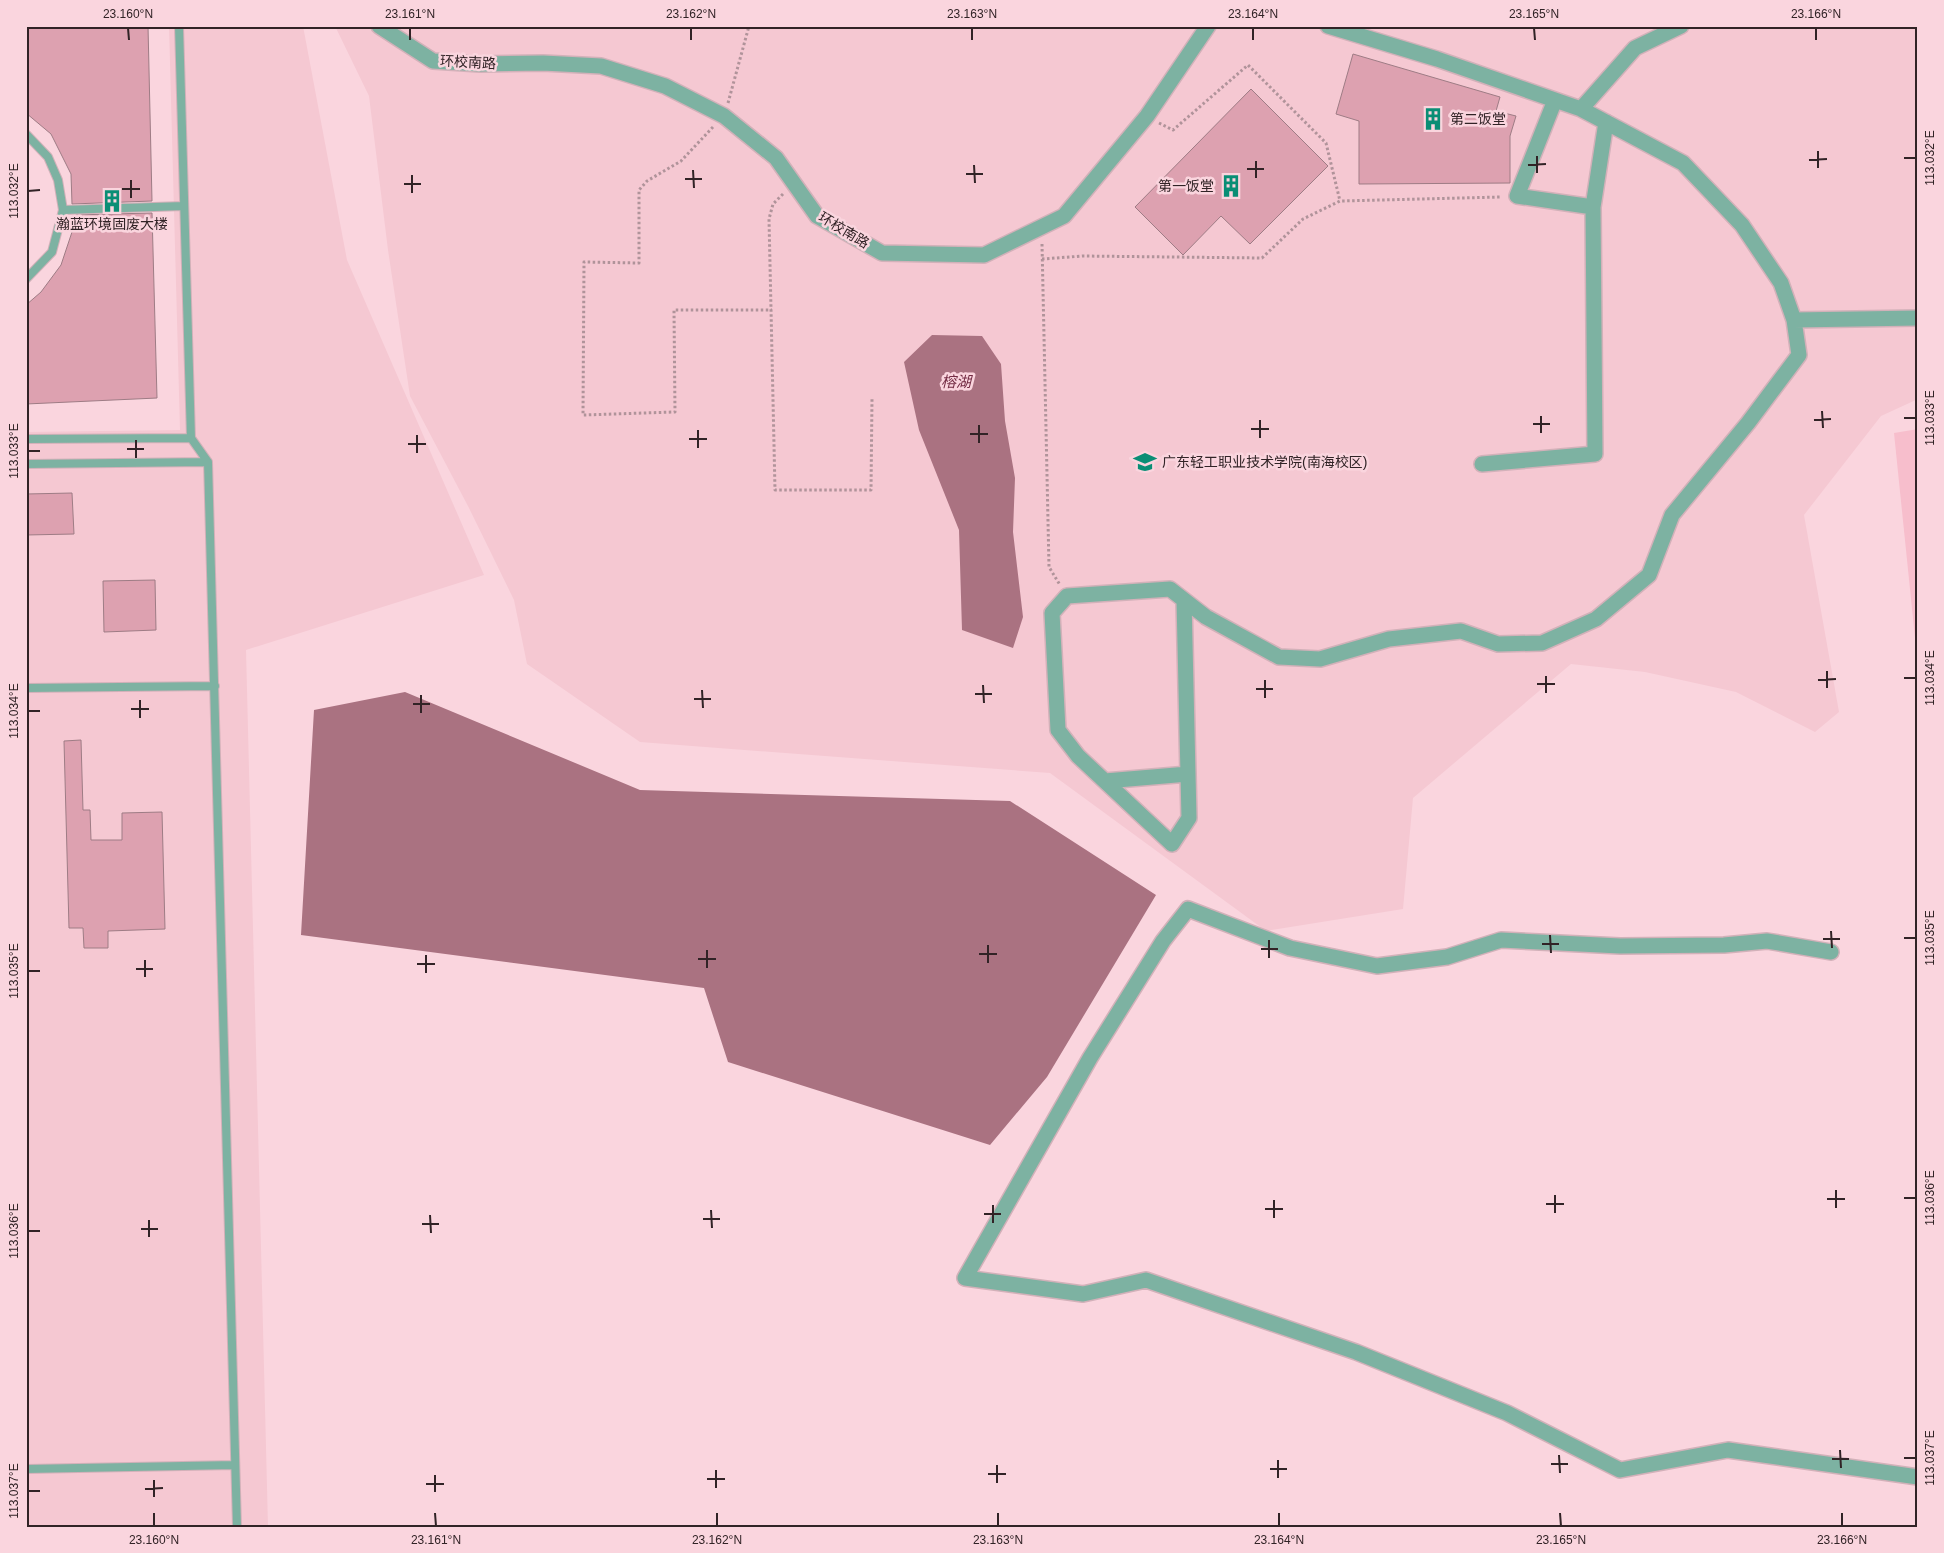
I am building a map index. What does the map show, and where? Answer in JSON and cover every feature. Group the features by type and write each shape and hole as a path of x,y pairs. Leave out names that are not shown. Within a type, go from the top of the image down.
{"street":[{"name":"环校南路","path":"379,26 433,61 480,64 543,63 601,66 665,86 724,116 776,158 817,216 882,253 984,255 1064,216 1147,116 1208,26"},
{"path":"1184,600 1189,818 1172,844 1078,756 1058,730 1052,612 1067,596 1170,589 1206,617 1279,657 1320,659 1389,639 1461,631 1498,644 1542,643 1596,619 1649,575 1672,515 1748,422 1799,355 1794,320 1781,283 1742,225 1683,163 1581,109 1436,59 1328,26"},
{"path":"1581,109 1636,48 1681,26"},
{"path":"1555,100 1516,196 1593,207"},
{"path":"1482,464 1595,454 1593,207 1606,122"},
{"path":"1794,320 1918,318"},
{"path":"1105,781 1188,774"},
{"path":"1831,952 1767,942 1724,945 1620,946 1501,940 1447,958 1377,966 1290,948 1188,909 1163,941 1090,1058 964,1278 1083,1294 1146,1280 1356,1352 1507,1413 1620,1470 1728,1450 1918,1477"}],"lane":[{"path":"178,26 191,438 208,462 237,1527"},
{"path":"26,134 48,157 58,180 63,210 52,252 26,279"},
{"path":"63,210 184,206"},
{"path":"26,438 191,438"},
{"path":"26,464 208,462"},
{"path":"26,688 215,686"},
{"path":"26,1470 236,1465"}],"path":[{"path":"749,26 724,116 681,161 647,181 639,190 639,263 584,262 583,415 675,412 674,310 772,310"},
{"path":"1147,116 1173,130 1248,65 1326,143 1340,201"},
{"path":"793,183 773,204 769,219 775,490 871,490 872,399"},
{"path":"1042,259 1083,256 1262,258 1303,219 1340,201 1516,196"},
{"path":"1042,227 1049,567 1067,596"}],"shaded area":[{"path":"169,26 303,26 347,260 484,575 246,650 268,1527 26,1527 26,432 180,430"},
{"name":"广东轻工职业技术学院(南海校区)","path":"335,26 1918,26 1918,399 1881,416 1804,515 1839,712 1815,732 1736,692 1645,672 1571,664 1413,798 1403,909 1266,931 1050,773 640,742 527,664 514,600 469,508 410,396 388,250 369,96"},
{"path":"1918,429 1918,667 1894,433"}],"water":[{"name":"榕湖","path":"932,335 982,336 1001,364 1005,421 1015,478 1013,532 1023,617 1013,648 962,630 959,530 919,430 904,362"},
{"path":"405,692 640,790 1010,801 1156,895 1047,1077 990,1145 728,1062 704,988 301,935 314,710"}],"building":[{"path":"26,26 148,26 152,201 72,204 71,174 51,134 26,113"},
{"name":"第二饭堂","path":"1353,54 1500,97 1496,111 1516,116 1510,136 1510,183 1359,184 1359,121 1336,114"},
{"name":"第一饭堂","path":"1251,89 1328,166 1250,244 1221,216 1183,255 1135,207"},
{"path":"152,213 157,398 26,404 26,305 41,292 61,265 73,229 73,215"},
{"path":"72,493 74,534 26,535 26,494"},
{"path":"155,580 156,630 104,632 103,581"},
{"path":"81,740 83,810 90,810 91,840 122,840 122,813 162,812 165,929 108,931 108,948 84,948 83,928 69,928 64,741"}],"place":[{"name":"第二饭堂","path":"1433,119"},
{"name":"第一饭堂","path":"1231,186"},
{"name":"瀚蓝环境固废大楼","path":"112,201"},
{"name":"广东轻工职业技术学院(南海校区)","path":"1145,462"}]}
